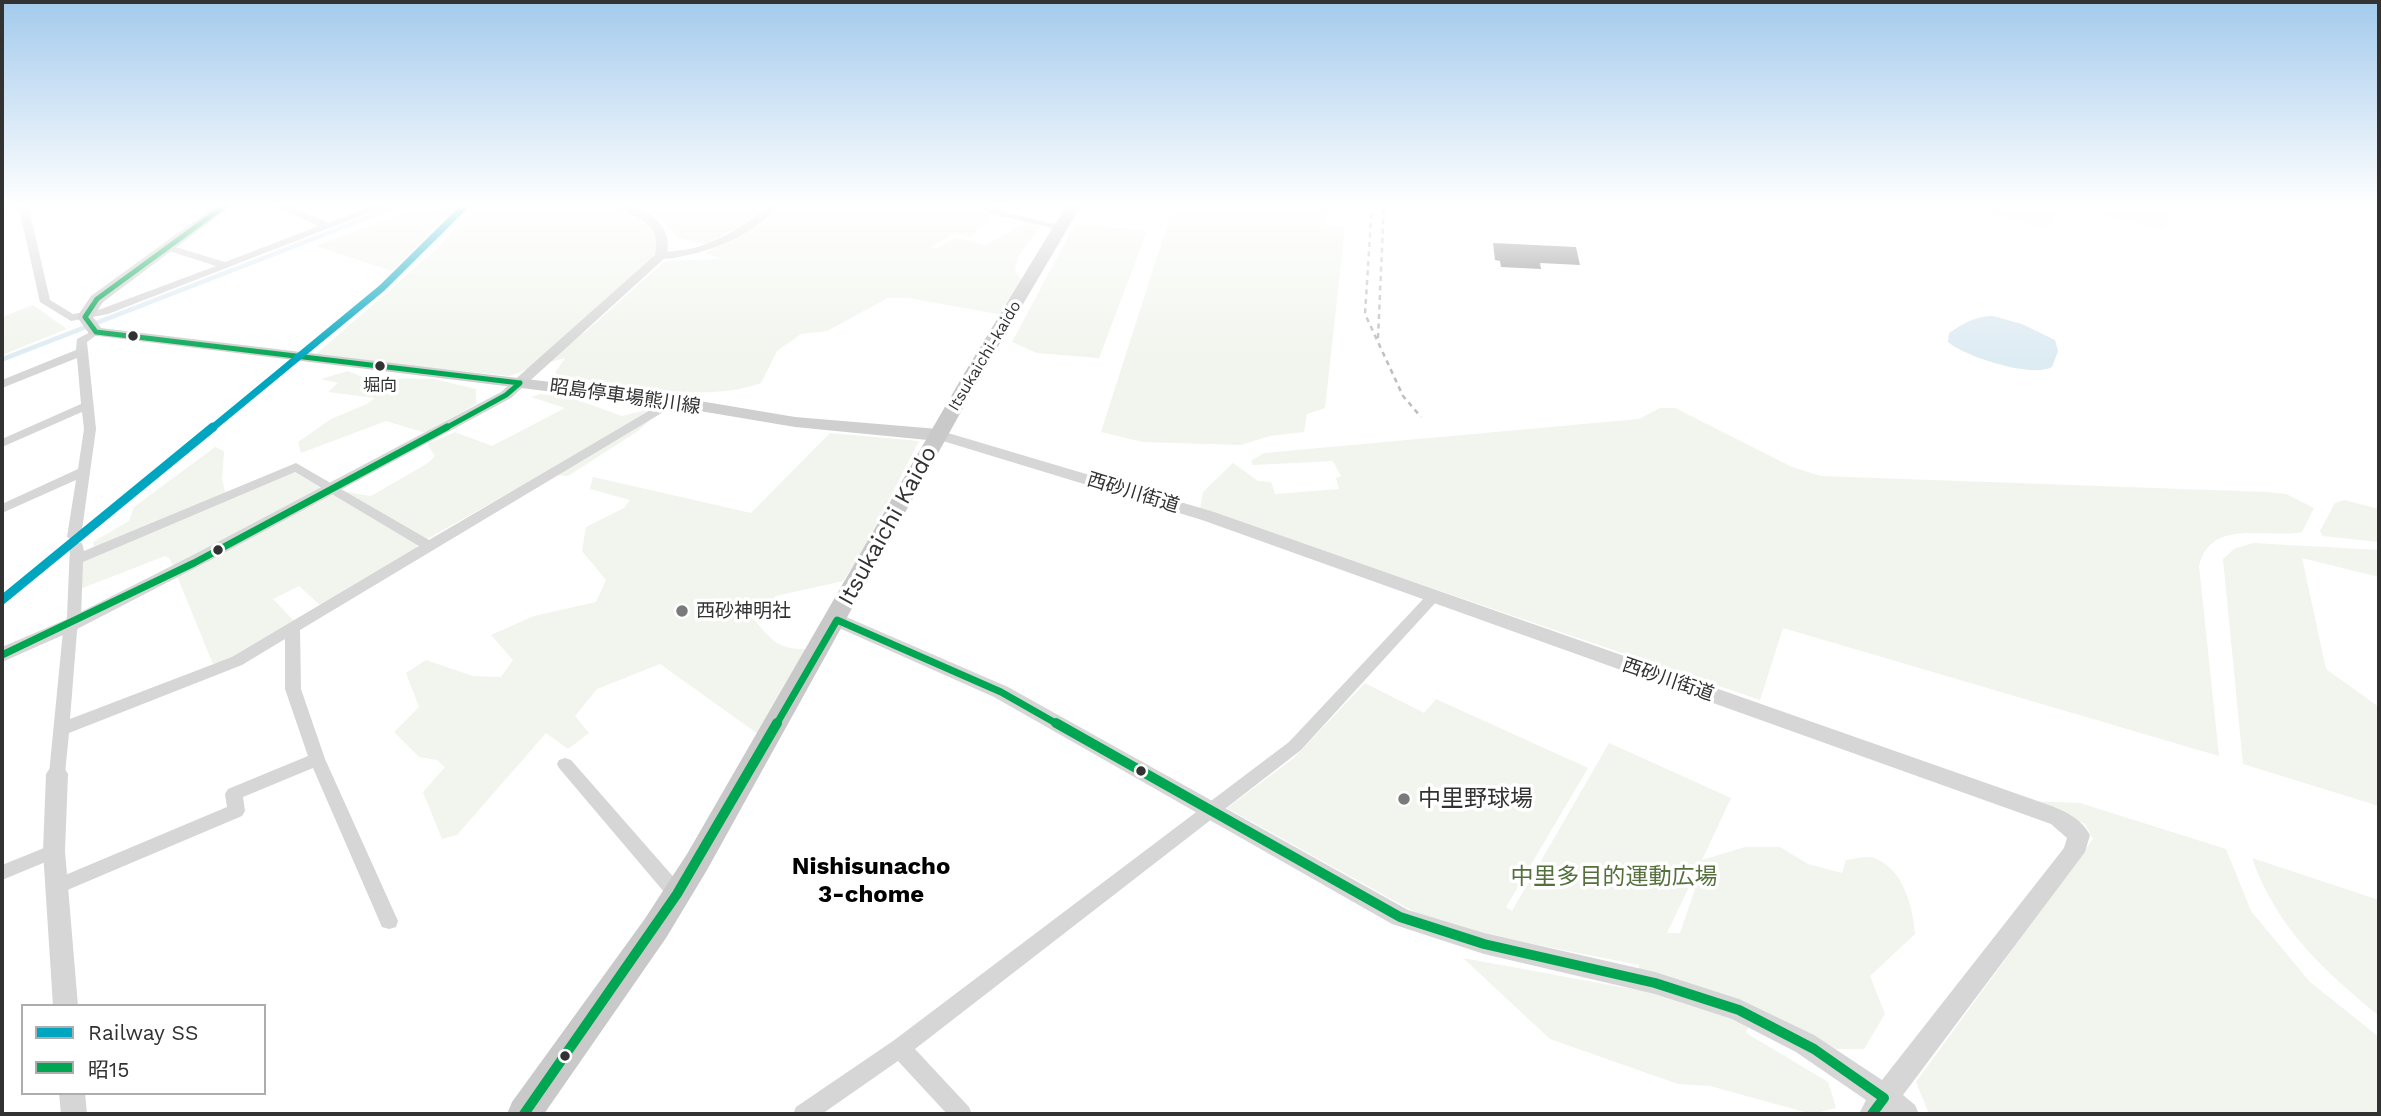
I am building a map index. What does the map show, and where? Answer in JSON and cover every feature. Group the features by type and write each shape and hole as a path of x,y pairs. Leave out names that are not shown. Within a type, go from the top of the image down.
{"main road":[{"path":"90,324 97,299 158,256"},
{"name":"Itsukaichi-kaido","path":"938,435 1043,256"},
{"name":"昭島停車場熊川線","path":"90,324 671,402 795,422 938,435"},
{"name":"Itsukaichi Kaido","path":"524,1114 677,894 836,620 938,435"}],"street":[{"path":"35,256 45,302 71,318 90,324"},
{"path":"195,256 224,265"},
{"path":"66,1004 54,851 57,774 72,624 76,547 90,429 81,341 90,324 247,256"},
{"path":"2,655 72,624 506,395 660,256"},
{"path":"2,384 81,352"},
{"path":"62,729 237,661 671,402"},
{"path":"2,443 86,406"},
{"name":"西砂川街道","path":"938,435 1208,516 1432,598 2038,810 2071,826 2078,835 2074,852 1887,1109"},
{"path":"76,547 296,467 428,546"},
{"path":"2,509 84,471"},
{"path":"804,1114 900,1048 1295,746 1432,598"},
{"path":"836,620 1001,692 1342,887 1425,927 1647,981 1738,1010 1790,1033 1832,1058 1887,1109"},
{"path":"292,627 293,689 317,759 389,921"},
{"path":"58,886 236,811 234,794 317,759"},
{"path":"565,764 677,894"},
{"path":"2,873 54,851"},
{"path":"900,1048 961,1114"},
{"path":"72,1095 74,1114"}],"green space":[{"path":"347,256 407,256 392,271"},
{"path":"428,256 654,256 571,334 584,333 665,261 720,259 713,256 1019,256 1015,270 1023,283 1004,315 909,298 888,298 827,331 801,334 777,351 761,383 714,392 662,390 561,376 555,373 565,358 510,376 314,356"},
{"path":"1058,256 1138,256 1099,358 1037,353 1012,342"},
{"path":"1157,256 1342,256 1325,408 1307,414 1304,432 1269,436 1241,445 1143,442 1101,432"},
{"path":"33,305 67,329 2,355 2,317"},
{"path":"348,371 365,378 434,379 476,389 476,404 426,433 386,421 301,453 298,442 331,419 375,398 328,392 338,383 321,379"},
{"path":"541,394 572,398 622,416 661,410 638,431 568,476 543,474 418,544 416,550 322,607 299,586 273,599 295,622 239,656 213,664 170,559 165,556 80,589 82,559 95,554 93,542 129,521 134,507 215,447 224,451 222,480 227,499 294,472 335,496 348,492 371,496 428,463 435,456 427,444 455,432 492,446 565,408 531,397"},
{"path":"1660,408 1675,408 1792,467 1821,476 2266,492 2286,494 2314,508 2302,532 2242,533 2227,536 2215,541 2205,551 2199,566 2219,756 1783,628 1760,700 1200,509 1203,492 1233,463 1258,481 1271,482 1275,494 1339,489 1336,478 1341,476 1333,461 1253,465 1251,461 1264,453 1639,419"},
{"path":"830,433 919,441 864,548 843,581 776,596 753,618 776,642 789,648 807,649 758,734 660,664 597,689 575,716 589,733 568,749 546,733 457,835 442,839 423,792 445,767 437,760 419,757 394,732 419,707 406,673 426,660 473,676 501,677 513,660 491,635 534,616 596,602 606,580 582,551 586,527 624,508 630,500 590,489 593,477 751,513"},
{"path":"2344,500 2379,509 2379,542 2323,536 2320,531 2335,503"},
{"path":"2253,543 2379,550 2379,577 2302,558 2326,669 2379,707 2379,806 2243,764 2223,559 2234,549"},
{"name":"中里多目的運動広場","path":"1365,683 1424,713 1436,699 1588,768 1506,907 1512,911 1609,743 1731,798 1702,860 1745,847 1780,847 1808,864 1842,873 1846,860 1874,858 1892,870 1905,890 1915,934 1870,976 1885,1014 1864,1049 1836,1049 1755,1010 1746,1033 1828,1082 1836,1108 1812,1114 1710,1086 1678,1084 1550,1039 1463,958 1637,990 1639,965 1438,925 1227,808 1294,758","holes":["1700,864 1680,933 1667,933"]},
{"path":"2028,801 2080,803 2226,849 2251,911 2310,982 2379,1037 2379,1114 1929,1114 1916,1082 2093,839 2085,824"},
{"path":"2252,858 2379,900 2379,1016 2339,982 2304,946 2274,905"}],"shaded area":[{"path":"263,256 275,256 2,362 2,357"},
{"path":"1993,316 2022,324 2055,340 2058,351 2052,367 2042,370 2015,368 1969,354 1948,342 1949,333 1959,326 1975,319"}],"building":[{"path":"1495,256 1578,256 1580,265 1540,263 1541,269 1501,267 1500,261 1495,260"}],"railway":[{"path":"1369,256 1365,314 1403,396 1421,417"},
{"path":"1378,338 1382,256"}],"rail line":[{"name":"SS","path":"2,600 382,288 414,256"}],"transit line":[{"name":"昭15","path":"156,256 97,299 85,317 96,332 520,383"},
{"name":"昭15","path":"2,655 67,626 257,530 506,395 520,383"},
{"name":"昭15","path":"524,1114 677,894 837,620 1001,692 1400,917 1484,944 1655,983 1739,1010 1814,1049 1884,1098 1872,1114"}],"place":[{"name":"堀向","path":"380,366"},
{"name":"西砂神明社","path":"682,611"},
{"name":"中里野球場","path":"1404,799"}],"district":[{"name":"Nishisunacho 3-chome","path":"871,881"}]}
